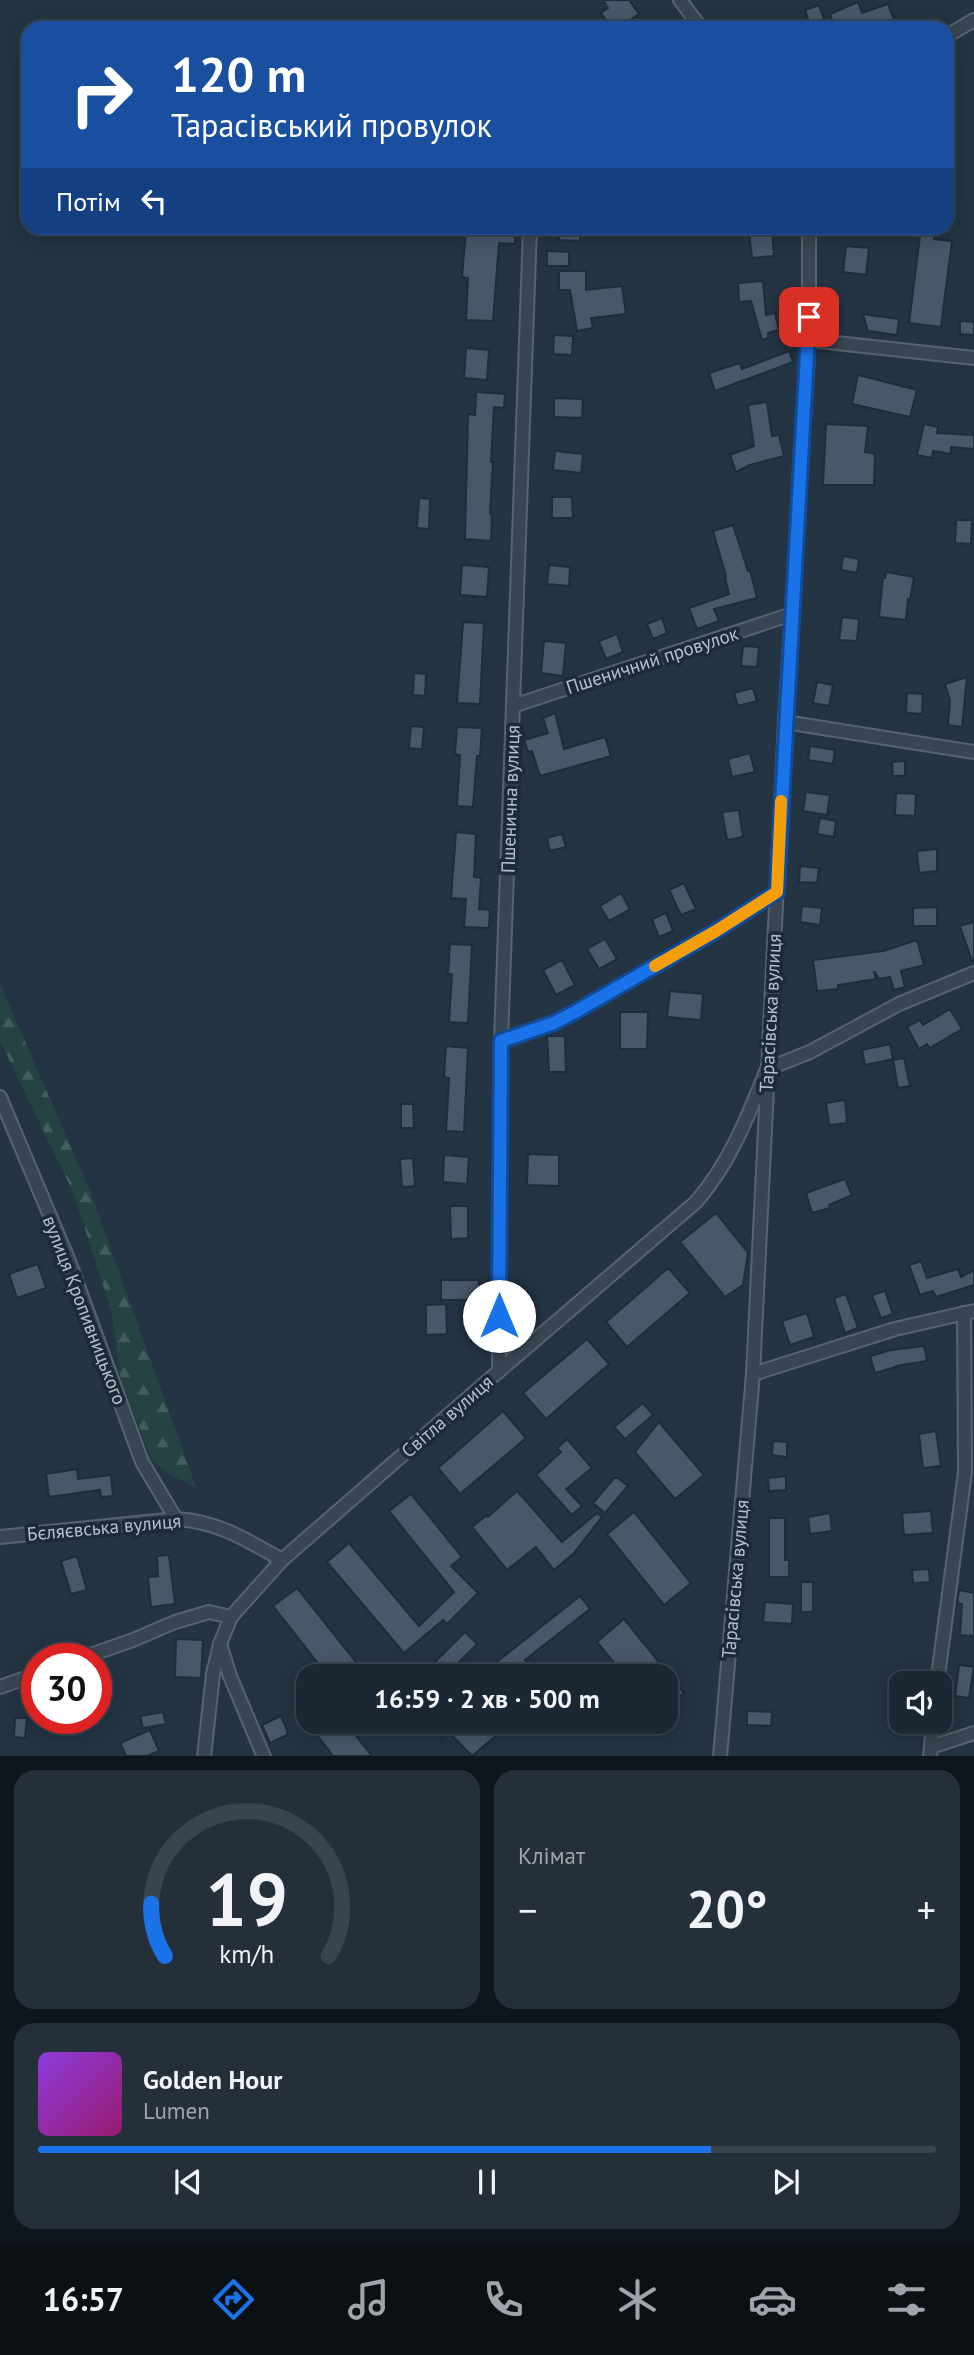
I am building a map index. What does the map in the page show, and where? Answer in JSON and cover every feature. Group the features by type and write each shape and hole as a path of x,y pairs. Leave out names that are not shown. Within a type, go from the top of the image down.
{"street":[{"path":"680,0 696,21"},
{"path":"954,32 974,20"},
{"name":"Пшенична вулиця","path":"499,1371 501,1041 530,235"},
{"name":"Тарасівська вулиця","path":"720,1756 753,1374 785,722 809,340 809,235"},
{"path":"809,340 974,358"},
{"name":"Пшеничний провулок","path":"513,706 792,614"},
{"path":"785,722 974,752"},
{"path":"501,1041 554,1023 575,1012 716,931 777,892"},
{"path":"767,1069 810,1052 899,1004 974,973"},
{"name":"Світла вулиця","path":"201,1755 213,1674 220,1644 231,1617 282,1560 696,1202 710,1186 740,1135 767,1069"},
{"name":"вулиця Кропивницького","path":"0,1097 69,1261 142,1462 176,1519"},
{"path":"753,1374 895,1329 969,1312 964,1472 939,1671"},
{"name":"Бєляєвська вулиця","path":"0,1537 176,1519 199,1520 238,1535 282,1560"},
{"path":"112,1648 175,1622 209,1612 231,1617"},
{"path":"220,1644 230,1676 264,1756"},
{"path":"0,1687 21,1680"},
{"path":"932,1734 930,1752 974,1733"}],"green space":[{"path":"0,984 90,1191 196,1487 172,1476 152,1460 121,1381 112,1313 73,1192 0,1041"}],"building":[{"path":"603,0 629,0 639,14 628,21 606,21 601,13 608,8"},
{"path":"858,2 862,13 888,4 894,21 832,21 830,14"},
{"path":"819,5 825,21 809,21 805,10"},
{"path":"466,235 515,235 515,244 499,243 493,321 466,320 468,278 462,277"},
{"path":"559,235 580,235 580,241 559,240"},
{"path":"749,235 772,235 774,256 752,258"},
{"path":"920,235 935,235 934,239 952,241 941,327 909,323"},
{"path":"846,246 869,248 866,275 843,272"},
{"path":"547,251 569,252 569,266 547,266"},
{"path":"559,271 586,271 586,290 622,286 626,314 591,318 593,328 577,331 570,290 559,290"},
{"path":"763,281 766,315 775,313 779,330 768,333 768,338 762,340 751,301 739,302 738,283"},
{"path":"863,314 899,319 897,335 868,331"},
{"path":"960,321 974,322 974,335 960,334"},
{"path":"554,335 573,336 572,355 553,354"},
{"path":"466,348 489,350 487,380 464,378"},
{"path":"789,351 793,362 715,391 709,373 740,363 742,369"},
{"path":"858,375 917,390 910,417 852,404"},
{"path":"476,392 505,394 504,408 494,407 491,541 465,539 468,414 475,415"},
{"path":"554,398 583,399 582,418 554,417"},
{"path":"767,402 772,436 779,435 784,456 750,465 736,472 730,455 754,446 748,405"},
{"path":"826,424 868,426 865,452 875,454 874,485 823,485"},
{"path":"924,424 938,427 937,433 974,435 974,449 951,447 951,454 933,451 932,458 917,455"},
{"path":"555,451 583,454 581,473 553,470"},
{"path":"552,497 572,497 573,518 552,518"},
{"path":"419,498 430,499 429,529 417,528"},
{"path":"956,520 972,520 971,544 955,543"},
{"path":"733,525 757,598 714,609 719,621 697,629 689,608 729,594 713,531"},
{"path":"843,556 859,559 857,573 841,570"},
{"path":"462,565 489,567 487,597 460,595"},
{"path":"549,565 570,567 569,586 547,584"},
{"path":"886,572 914,577 906,620 879,617"},
{"path":"842,617 859,619 857,641 839,640"},
{"path":"662,618 667,633 653,639 647,624"},
{"path":"463,622 484,623 480,704 457,703"},
{"path":"617,634 623,652 606,659 599,641"},
{"path":"544,641 566,643 563,676 541,673"},
{"path":"743,646 759,647 757,667 741,666"},
{"path":"414,673 426,674 425,696 413,695"},
{"path":"967,677 962,727 948,725 950,700 945,684"},
{"path":"817,682 833,685 829,706 813,703"},
{"path":"753,688 757,701 738,706 734,693"},
{"path":"907,693 923,694 922,714 906,713"},
{"path":"555,713 564,749 605,737 611,756 540,776 532,751 528,752 524,740 548,733 543,718"},
{"path":"411,726 424,727 422,749 409,748"},
{"path":"457,727 482,728 473,807 457,806 460,755 455,754"},
{"path":"810,746 835,750 833,764 808,760"},
{"path":"750,753 755,772 732,777 728,759"},
{"path":"905,761 905,776 893,776 892,762"},
{"path":"806,792 830,795 827,815 803,811"},
{"path":"896,793 916,794 915,816 895,815"},
{"path":"739,810 743,837 727,840 722,812"},
{"path":"820,818 836,821 834,837 817,834"},
{"path":"456,832 476,834 474,877 481,878 479,909 490,910 489,928 464,927 466,899 451,898"},
{"path":"562,834 566,847 550,851 547,838"},
{"path":"937,849 937,871 919,873 917,851"},
{"path":"800,866 819,868 817,883 799,882"},
{"path":"684,883 696,909 681,915 669,890"},
{"path":"621,893 630,909 609,921 600,906"},
{"path":"802,906 822,908 820,925 800,922"},
{"path":"937,907 937,926 913,926 913,908"},
{"path":"666,913 673,931 659,937 652,919"},
{"path":"974,922 974,960 972,961 960,926"},
{"path":"605,939 617,959 599,969 587,949"},
{"path":"917,940 924,965 901,971 905,987 894,990 890,977 879,979 874,971 876,979 838,985 838,989 817,991 813,960 883,951"},
{"path":"450,944 472,945 468,1023 449,1022 452,974 448,974"},
{"path":"562,960 575,985 556,995 543,970"},
{"path":"670,991 703,994 701,1020 667,1017"},
{"path":"950,1009 962,1029 930,1048 927,1044 919,1049 907,1027 920,1020 923,1025"},
{"path":"620,1012 648,1012 647,1049 620,1049"},
{"path":"547,1036 565,1036 566,1072 549,1072"},
{"path":"890,1044 893,1059 865,1065 862,1050"},
{"path":"446,1046 468,1048 464,1132 446,1131 449,1078 444,1077"},
{"path":"904,1058 910,1086 898,1088 893,1060"},
{"path":"845,1100 847,1123 829,1125 826,1103"},
{"path":"401,1104 413,1104 414,1128 401,1128"},
{"path":"528,1154 559,1155 559,1186 527,1185"},
{"path":"444,1155 469,1157 467,1184 443,1182"},
{"path":"413,1158 415,1186 402,1187 400,1159"},
{"path":"845,1179 852,1195 829,1205 830,1208 812,1213 806,1193"},
{"path":"450,1206 468,1206 468,1238 451,1239"},
{"path":"716,1213 748,1253 743,1285 725,1297 680,1242"},
{"path":"921,1261 927,1278 958,1269 961,1277 974,1270 974,1285 936,1297 933,1291 920,1295 909,1265"},
{"path":"38,1264 46,1288 17,1298 9,1274"},
{"path":"668,1268 690,1293 627,1347 606,1322"},
{"path":"441,1280 479,1280 479,1300 441,1300"},
{"path":"885,1291 893,1314 881,1318 872,1295"},
{"path":"846,1294 858,1328 845,1333 834,1298"},
{"path":"446,1304 447,1334 426,1335 426,1305"},
{"path":"807,1313 814,1337 790,1345 782,1321"},
{"path":"587,1339 609,1364 546,1419 523,1393"},
{"path":"924,1346 927,1361 875,1373 870,1356"},
{"path":"643,1403 653,1415 625,1439 614,1427"},
{"path":"503,1411 526,1438 460,1494 438,1468"},
{"path":"659,1422 704,1475 675,1499 635,1452"},
{"path":"936,1431 941,1466 923,1468 919,1434"},
{"path":"567,1439 592,1468 566,1489 582,1506 572,1515 536,1475 561,1452 557,1448"},
{"path":"773,1441 787,1442 787,1457 772,1455"},
{"path":"77,1469 78,1479 111,1475 113,1496 101,1497 100,1490 49,1497 46,1474"},
{"path":"786,1476 786,1490 769,1491 768,1478"},
{"path":"614,1478 628,1486 605,1513 593,1503"},
{"path":"517,1491 562,1542 597,1513 602,1517 574,1553 554,1570 536,1547 507,1570 472,1527 487,1515 488,1517"},
{"path":"411,1494 462,1557 451,1566 478,1593 447,1624 443,1620 404,1653 327,1562 349,1543 419,1626 454,1592 389,1511"},
{"path":"931,1511 933,1533 904,1535 902,1513"},
{"path":"634,1512 691,1583 664,1605 607,1534"},
{"path":"830,1513 832,1531 810,1534 808,1517"},
{"path":"769,1518 785,1518 785,1560 789,1560 789,1577 769,1577"},
{"path":"169,1555 175,1604 151,1607 148,1577 158,1576 157,1556"},
{"path":"77,1556 87,1590 71,1594 61,1561"},
{"path":"929,1569 930,1582 913,1583 912,1570"},
{"path":"801,1582 813,1582 813,1612 801,1612"},
{"path":"297,1588 357,1664 319,1664 273,1606"},
{"path":"959,1590 974,1593 974,1636 960,1635 962,1604 957,1603"},
{"path":"580,1596 590,1609 525,1660 528,1664 494,1664"},
{"path":"765,1602 793,1604 792,1624 763,1622"},
{"path":"624,1619 660,1664 615,1664 597,1642"},
{"path":"465,1632 477,1644 457,1664 433,1664"},
{"path":"176,1639 203,1640 201,1678 175,1677"},
{"path":"959,1665 974,1667 969,1698 955,1696"},
{"path":"678,1686 684,1693 678,1698"},
{"path":"747,1711 772,1712 771,1726 747,1725"},
{"path":"163,1712 166,1724 143,1728 140,1716"},
{"path":"281,1716 287,1735 270,1743 262,1725"},
{"path":"15,1718 21,1718 21,1734 25,1734 25,1738 14,1737"},
{"path":"150,1730 159,1751 147,1756 126,1756 120,1743"},
{"path":"316,1734 355,1734 372,1756 333,1756"},
{"path":"451,1734 498,1734 472,1756"}],"slow traffic":[{"path":"655,966 777,892 781,801"}],"route":[{"path":"499,1316 501,1041 554,1023 575,1012 716,931 777,892 809,317"}]}
